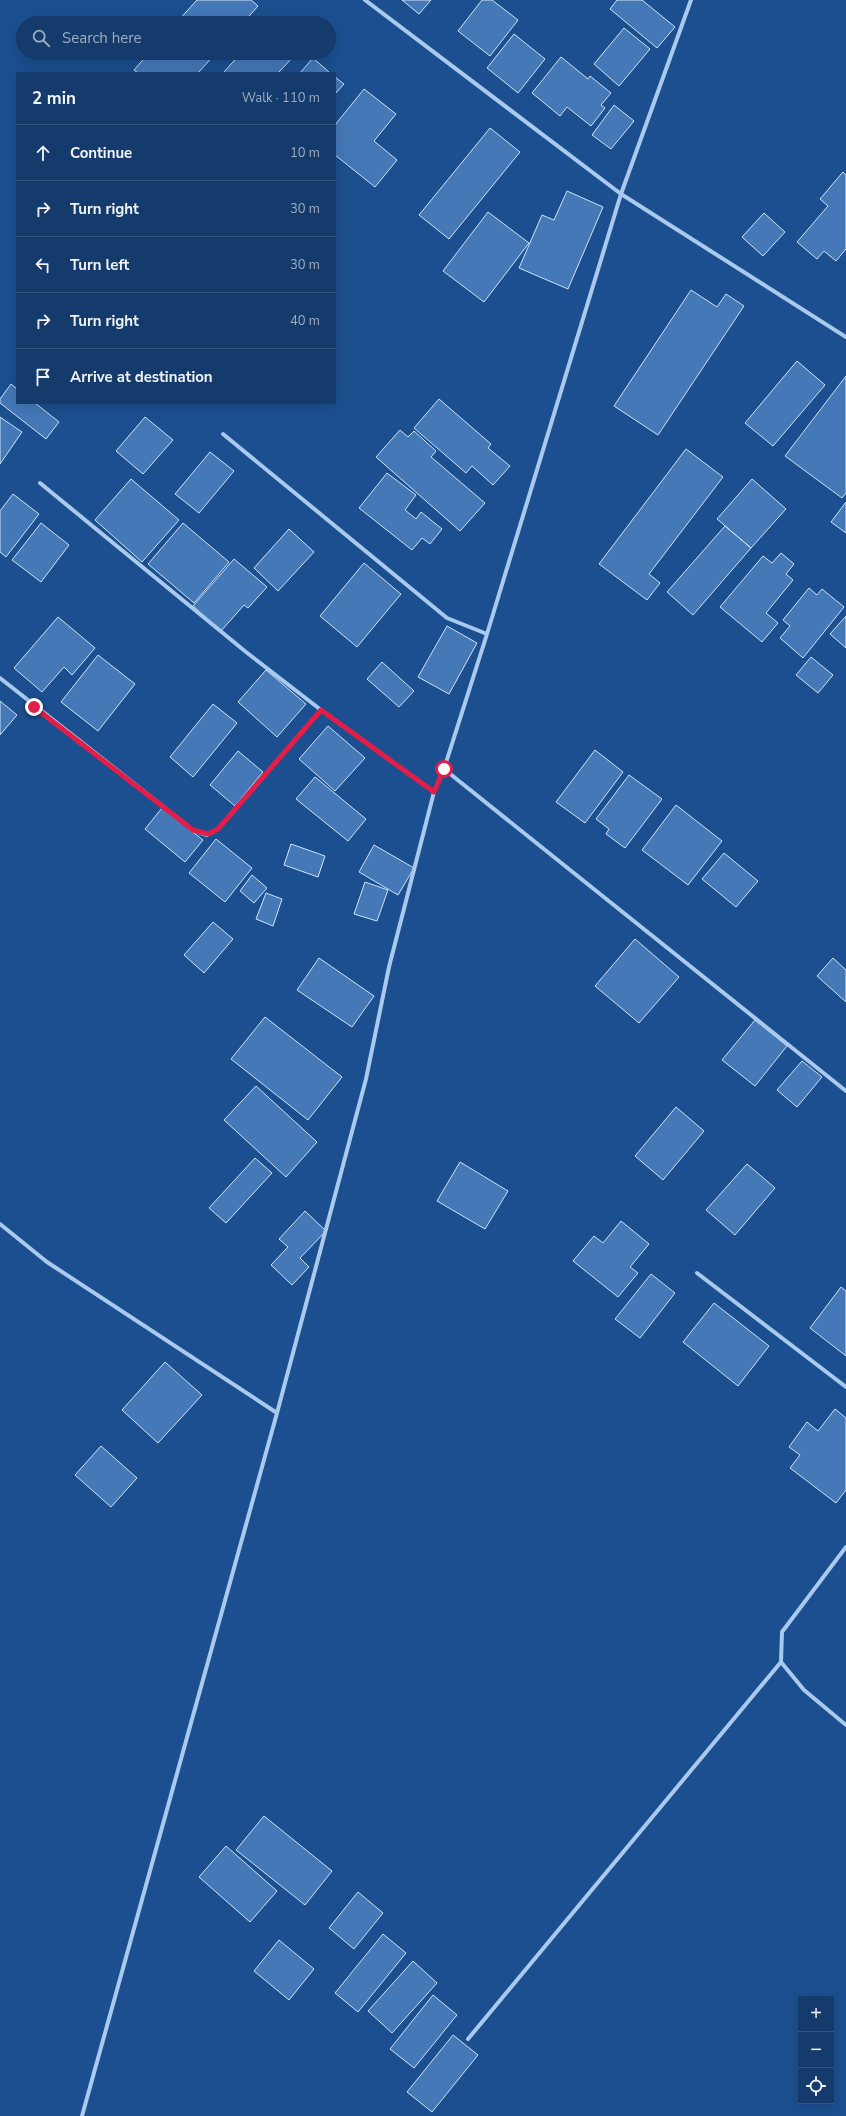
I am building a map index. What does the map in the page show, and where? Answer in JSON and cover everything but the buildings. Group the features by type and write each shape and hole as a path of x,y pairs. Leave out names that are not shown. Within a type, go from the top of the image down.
{"street":[{"path":"365,0 622,194 846,338"},
{"path":"82,2116 277,1413 366,1079 388,967 434,792 444,769 487,634 622,194 691,0"},
{"path":"222,434 447,618 487,634"},
{"path":"40,483 246,652 321,710 434,792"},
{"path":"0,678 193,830 208,834 218,829 321,710"},
{"path":"444,769 846,1091"},
{"path":"0,1224 47,1262 277,1413"},
{"path":"697,1273 846,1387"},
{"path":"468,2039 781,1662 782,1632 846,1547"},
{"path":"781,1662 804,1690 846,1725"}],"route":[{"path":"34,707 193,830 208,834 218,829 321,710 434,792 444,769"}]}
